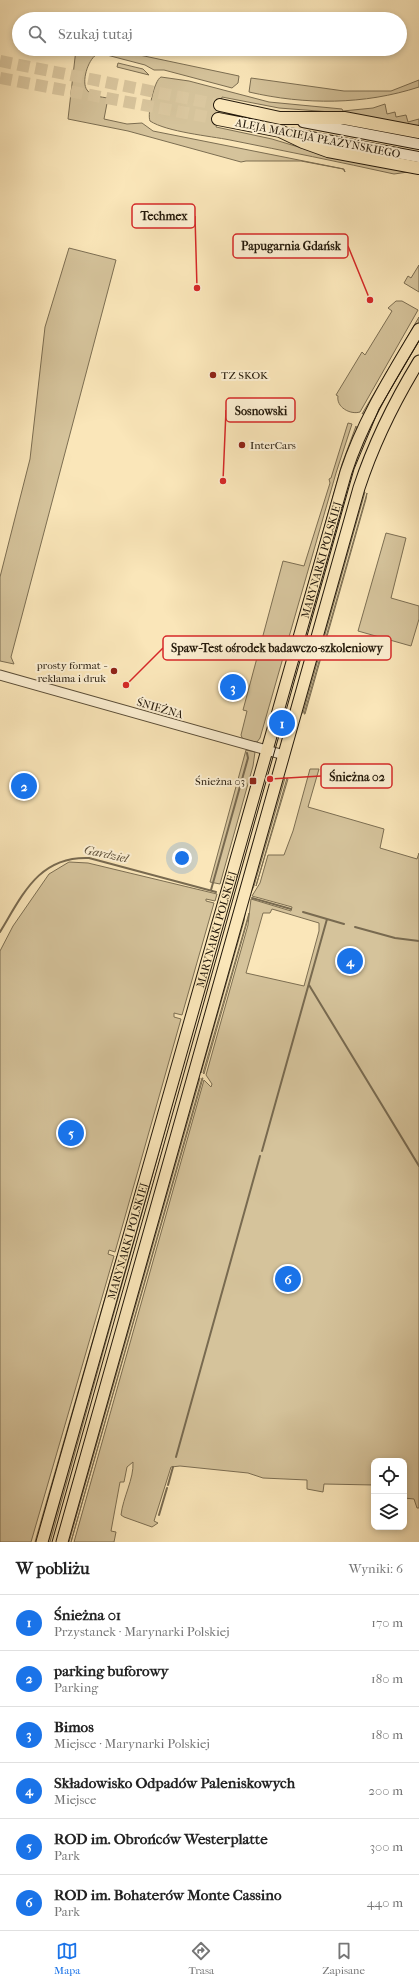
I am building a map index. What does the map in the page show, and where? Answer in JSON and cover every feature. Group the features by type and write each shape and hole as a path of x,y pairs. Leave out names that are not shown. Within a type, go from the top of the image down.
{"highway":[{"name":"ALEJA MACIEJA PŁAŻYŃSKIEGO","path":"220,105 280,118"},
{"path":"280,118 344,118 419,132"},
{"name":"ALEJA MACIEJA PŁAŻYŃSKIEGO","path":"218,119 280,131"},
{"path":"280,131 303,142 328,151 419,168"}],"main road":[{"name":"ALEJA MACIEJA PŁAŻYŃSKIEGO","path":"280,118 419,144"},
{"name":"ALEJA MACIEJA PŁAŻYŃSKIEGO","path":"280,131 419,157"},
{"name":"MARYNARKI POLSKIEJ","path":"42,1542 356,444 376,403 419,329"},
{"name":"MARYNARKI POLSKIEJ","path":"62,1542 369,458 391,409 419,361"}],"street":[{"name":"ŚNIEŻNA","path":"0,675 284,755"}],"shaded area":[{"path":"75,56 95,56 90,61 86,71 85,86 91,94 108,98 104,119 127,124 142,123 153,131 344,169 345,172 343,169 301,161 241,162 128,131 68,119"},
{"path":"111,56 144,56 239,76 238,83 232,88 164,70 154,70 145,65"},
{"path":"118,63 143,69 149,75 117,67"},
{"path":"161,77 189,81 269,102 342,109 343,111 373,108 385,104 387,114 395,112 396,117 406,115 408,122 419,119 419,127 344,113 279,108 222,97 216,127 272,139 328,156 419,174 408,172 394,174 230,140 178,131 157,125 150,121 149,112 156,84 158,79"},
{"path":"251,78 344,91 391,91 419,80 419,87 398,93 356,100 313,101 249,92"},
{"path":"69,248 116,260 11,657 14,664 0,661 0,577 30,459 45,327"},
{"path":"419,265 419,292 404,283 408,276 411,278"},
{"path":"396,301 402,301 418,310 360,412 356,413 348,411 341,407 338,396 336,395 362,352 365,355 392,311 388,308"},
{"path":"419,317 419,323 367,411 362,414"},
{"path":"348,423 352,424 336,473 260,738 257,742 243,740 241,735 247,711 243,710 283,561 304,566 330,483 329,479 331,478"},
{"path":"356,426 357,432 266,735 342,464"},
{"path":"362,492 365,492 303,713 300,712"},
{"path":"367,493 305,714 304,714"},
{"path":"386,533 406,538 391,598 419,606 419,619 411,646 358,631"},
{"path":"246,750 255,752 253,766 220,884 210,882"},
{"path":"310,769 319,769 308,807 384,829 380,848 417,859 419,853 419,1508 417,1508 414,1499 407,1498 407,1458 371,1458 371,1485 324,1484 323,1492 307,1489 307,1480 263,1478 248,1473 180,1466 171,1467 154,1521 158,1523 152,1527 121,1515 132,1475 133,1462 127,1467 124,1482 120,1482 111,1531 116,1532 114,1542 74,1542 204,1080 211,1087 212,1084 206,1075 248,925 251,899 291,911 292,907 252,896 260,883 268,855 284,855 293,831","holes":["272,909 319,923 319,931 304,986 246,973 263,913 270,913"]},
{"path":"265,772 50,1542 48,1542 59,1504 64,1474"},
{"path":"282,777 285,778 254,886 248,899"},
{"path":"287,778 288,779 256,886"},
{"path":"69,862 88,863 217,894 215,901 206,899 206,901 214,903 182,1015 174,1013 174,1017 181,1019 115,1252 109,1250 108,1254 114,1256 31,1542 0,1542 0,951 13,926 49,874"},
{"path":"247,904 244,921 201,1073 200,1071"},
{"path":"249,913 248,919 204,1074 203,1073"},
{"path":"198,1078 200,1078 69,1542 66,1542"},
{"path":"202,1078 203,1078 71,1542"},
{"path":"117,1256 119,1258 38,1542 35,1542"}],"waterway":[{"path":"211,890 248,758 247,753"},
{"name":"Gardziel","path":"0,932 25,891 34,880 57,863 72,859 89,858 216,892"},
{"name":"Gardziel","path":"252,898 291,909"},
{"name":"Gardziel","path":"303,912 344,924"},
{"path":"262,1151 327,919"},
{"path":"355,927 395,938 419,941"},
{"path":"309,985 419,1166"},
{"path":"176,1457 260,1156"},
{"path":"168,1485 173,1467"},
{"path":"159,1515 167,1488"}],"tunnel":[{"path":"0,61 220,105"},
{"path":"0,78 218,119"}],"tram line":[{"path":"52,1542 354,469 379,409 419,341"}],"place":[{"name":"Techmex","path":"197,288"},
{"name":"Papugarnia Gdańsk","path":"370,300"},
{"name":"TZ SKOK","path":"213,375"},
{"name":"InterCars","path":"242,445"},
{"name":"Sosnowski","path":"223,481"},
{"name":"prosty format - reklama i druk","path":"114,671"},
{"name":"Spaw-Test ośrodek badawczo-szkoleniowy","path":"126,685"},
{"name":"Bimos","path":"233,687"},
{"name":"Śnieżna 01","path":"282,723"},
{"name":"Śnieżna 02","path":"270,779"},
{"name":"Śnieżna 03","path":"253,781"},
{"name":"parking buforowy","path":"24,786"},
{"name":"Składowisko Odpadów Paleniskowych","path":"350,961"},
{"name":"ROD im. Obrońców Westerplatte","path":"71,1133"},
{"name":"ROD im. Bohaterów Monte Cassino","path":"288,1279"}]}
